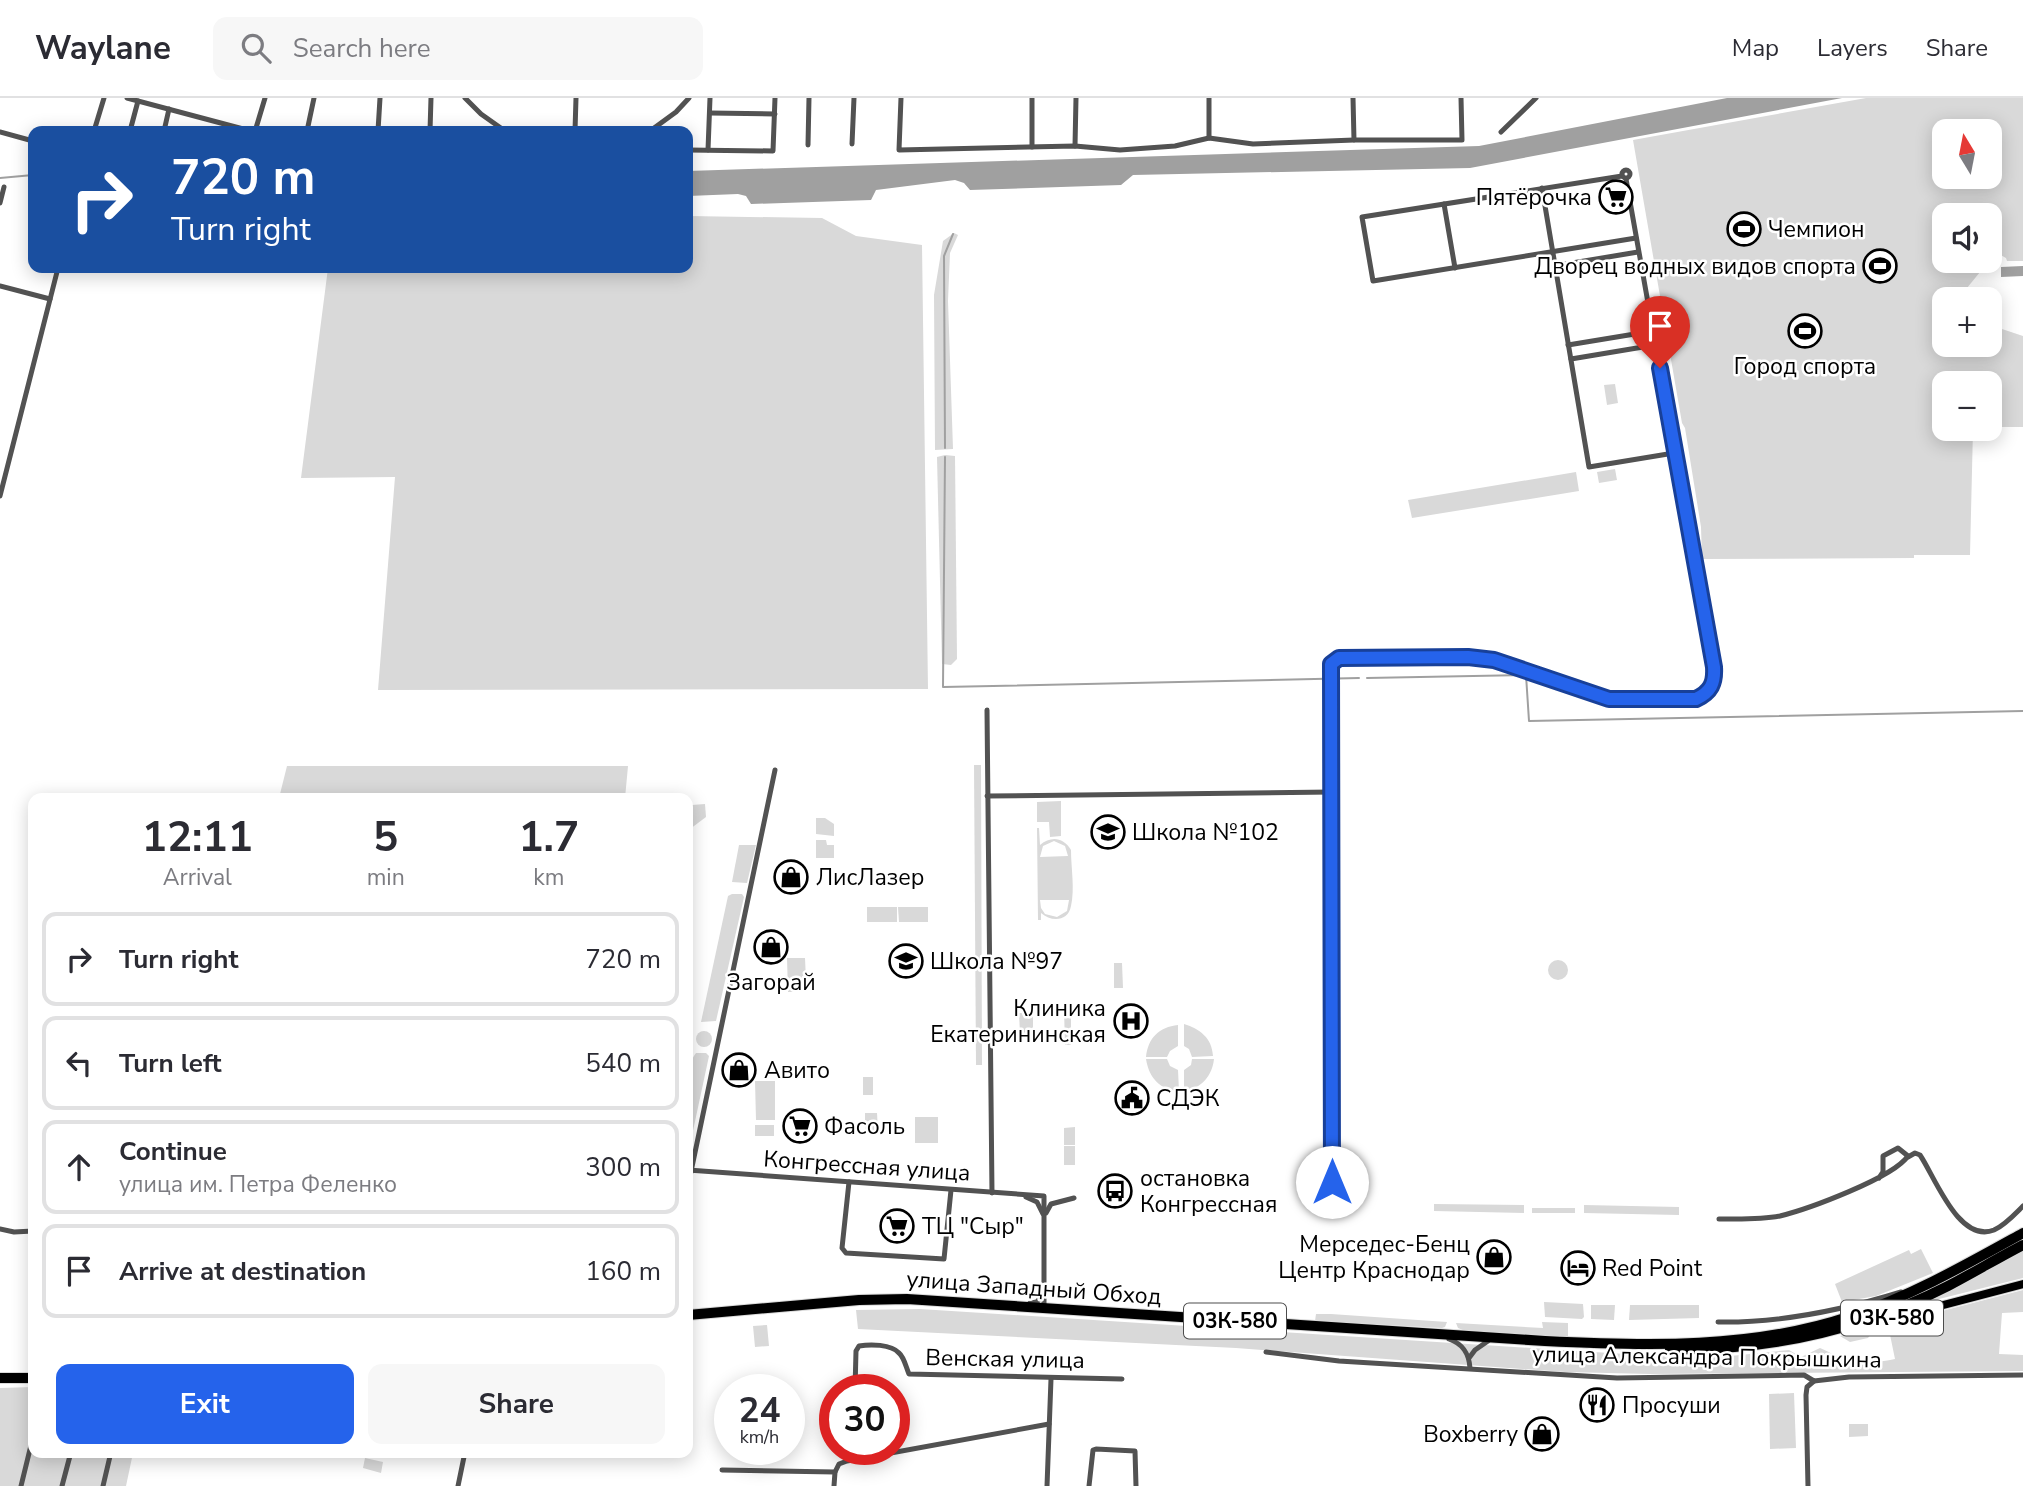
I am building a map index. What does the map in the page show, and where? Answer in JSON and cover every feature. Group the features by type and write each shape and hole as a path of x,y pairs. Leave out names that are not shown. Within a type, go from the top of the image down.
{"highway":[{"path":"1997,1253 2023,1233"},
{"path":"1997,1253 2023,1244"},
{"name":"03К-580","path":"1927,1284 1997,1253"},
{"name":"03К-580","path":"1759,1346 1821,1333 1887,1313 1948,1286 1997,1253"},
{"name":"улица Западный Обход","path":"693,1317 907,1304 1159,1315 1545,1341 1645,1344 1774,1334 1850,1317 1927,1284"},
{"name":"улица Западный Обход","path":"693,1317 885,1299 1534,1344 1707,1350 1759,1346"},
{"path":"0,1376 28,1376"}],"main road":[{"path":"1997,1253 2023,1227"},
{"name":"03К-580","path":"1759,1346 1833,1335 2023,1284"}],"street":[{"path":"96,126 104,98"},
{"path":"127,98 229,126"},
{"path":"257,126 265,98"},
{"path":"308,126 314,98"},
{"path":"378,126 380,98"},
{"path":"430,126 431,98"},
{"path":"465,98 498,126"},
{"path":"575,126 576,98"},
{"path":"657,126 689,98"},
{"path":"708,150 710,98"},
{"path":"693,150 773,151 775,98"},
{"path":"808,145 809,98"},
{"path":"852,144 854,98"},
{"path":"901,98 899,150 1075,146 1120,150 1148,149 1209,138 1253,144 1462,140 1461,98"},
{"path":"1032,98 1032,147"},
{"path":"1075,146 1076,98"},
{"path":"1209,98 1209,138"},
{"path":"1353,98 1353,140"},
{"path":"1501,132 1536,98"},
{"path":"131,126 138,101"},
{"path":"165,126 169,109"},
{"path":"710,113 775,114"},
{"path":"0,132 28,140"},
{"path":"1331,1215 1331,664 1339,658 1468,657 1494,660 1609,699 1696,699 1707,694 1715,680 1714,667 1679,483 1653,331 1636,238 1624,177 1362,217 1373,281 1636,238"},
{"path":"0,203 4,187"},
{"path":"1542,188 1588,467 1674,453"},
{"path":"1444,204 1455,268"},
{"path":"1555,266 1638,252"},
{"path":"0,496 57,273"},
{"path":"0,286 50,299"},
{"path":"1568,345 1653,331"},
{"path":"1571,359 1655,345"},
{"path":"987,710 992,1193"},
{"path":"693,1151 775,770"},
{"path":"987,796 1332,792"},
{"path":"1879,1178 1883,1172 1883,1156 1898,1148 1908,1157"},
{"path":"1719,1219 1781,1216 1879,1178 1915,1153 1920,1155 1956,1215 1970,1229 1992,1231 2023,1206"},
{"name":"Конгрессная улица","path":"693,1170 1044,1196 1045,1216"},
{"path":"849,1182 842,1248 846,1253 944,1259 951,1190"},
{"path":"1021,1195 1037,1202 1045,1216"},
{"path":"1044,1310 1045,1216 1051,1204 1074,1198"},
{"path":"0,1229 28,1231"},
{"path":"1718,1322 1815,1313 1848,1307 1927,1284"},
{"path":"885,1299 948,1298 1028,1303 1037,1302 1045,1290"},
{"path":"1045,1290 1052,1303 1059,1306 1159,1315"},
{"path":"1449,1339 1465,1349 1470,1368"},
{"path":"1469,1358 1488,1341"},
{"name":"Венская улица","path":"855,1374 856,1351 859,1346 869,1345 901,1353 909,1374"},
{"name":"улица Александра Покрышкина","path":"1266,1352 1339,1361 1617,1378 1804,1375 1814,1381 1849,1377 2023,1376"},
{"name":"Венская улица","path":"910,1374 1122,1379"},
{"path":"1047,1486 1051,1379"},
{"path":"1808,1486 1806,1395 1807,1387 1814,1381"},
{"path":"910,1450 1049,1424"},
{"path":"1089,1486 1093,1450 1096,1449 1135,1451 1136,1486"},
{"path":"21,1486 28,1457"},
{"path":"62,1486 69,1458"},
{"path":"103,1486 110,1458"},
{"path":"458,1486 464,1458"},
{"path":"834,1486 838,1465"},
{"path":"722,1470 835,1472"}],"shaded area":[{"path":"1727,98 1842,98 1470,168 1133,175 1121,185 970,190 964,183 955,180 876,190 871,200 751,204 746,196 738,194 693,196 693,171 1479,146"},
{"name":"Город спорта","path":"1866,98 2023,98 2023,261 2007,261 2002,256 2002,203 1932,203 1932,273 1979,273 1968,287 1932,287 1932,357 2002,357 2002,329 2023,336 2023,427 2002,427 2002,371 1932,371 1932,441 1973,441 1970,555 1914,555 1914,558 1702,559 1701,527 1633,140"},
{"path":"693,216 822,218 856,236 922,245 928,689 378,690 395,477 301,478 327,273 693,273"},
{"path":"954,233 958,235 950,253 948,301 953,449 935,450 934,295 943,241"},
{"path":"2023,266 2023,276 2001,277 2002,267"},
{"path":"1615,384 1618,403 1607,405 1604,385"},
{"path":"955,456 957,659 951,665 942,664 937,457"},
{"path":"1615,469 1617,480 1599,483 1597,472"},
{"path":"1576,472 1579,491 1412,518 1408,500"},
{"path":"974,765 981,765 982,1065 976,1065"},
{"path":"287,766 628,766 625,793 280,793"},
{"path":"1061,801 1061,836 1050,837 1049,822 1037,822 1037,802"},
{"path":"705,804 706,817 693,827 693,805"},
{"path":"816,818 825,818 834,824 834,836 816,834"},
{"path":"1039,828 1040,845 1057,839 1071,850 1073,893 1069,911 1063,918 1054,919 1041,913 1041,920 1038,920","holes":["1054,841 1065,846 1068,856 1040,857 1043,846","1040,900 1069,900 1067,911 1057,917 1045,914 1041,908"]},
{"path":"816,840 826,840 827,845 834,845 834,858 816,858"},
{"path":"739,845 756,845 747,883 732,882"},
{"path":"742,894 744,897 716,1021 701,1022 728,896"},
{"path":"867,907 897,907 897,922 867,922"},
{"path":"898,907 928,907 928,922 899,922"},
{"path":"787,958 805,958 806,980 798,980 798,992 788,992"},
{"path":"1558,960 1565,963 1568,970 1565,977 1558,980 1551,977 1548,970 1551,963"},
{"path":"1114,963 1122,963 1123,988 1114,988"},
{"path":"1068,1006 1071,1009 1071,1045 1065,1045 1064,1009"},
{"path":"1019,1013 1033,1013 1033,1033 1020,1034"},
{"path":"1184,1024 1204,1035 1213,1056 1192,1057 1189,1049 1184,1046"},
{"path":"1178,1025 1178,1046 1170,1051 1167,1057 1146,1057 1149,1044 1160,1031"},
{"path":"704,1031 712,1039 704,1047 696,1039"},
{"path":"696,1053 706,1053 709,1056 693,1131 693,1058"},
{"path":"1146,1059 1167,1059 1170,1066 1178,1070 1179,1091 1156,1082"},
{"path":"1192,1059 1214,1059 1205,1080 1184,1091 1184,1070 1191,1065"},
{"path":"863,1077 873,1077 873,1095 863,1095"},
{"path":"755,1081 775,1081 775,1120 756,1120"},
{"path":"865,1113 877,1113 878,1131 865,1131"},
{"path":"915,1117 938,1117 938,1143 915,1143"},
{"path":"755,1125 774,1125 774,1136 755,1136"},
{"path":"1075,1127 1075,1145 1064,1145 1064,1128"},
{"path":"1064,1146 1075,1146 1075,1165 1064,1165"},
{"path":"1434,1204 1524,1205 1524,1213 1434,1211"},
{"path":"1584,1205 1679,1207 1679,1215 1584,1213"},
{"path":"1532,1208 1575,1208 1575,1213 1532,1213"},
{"path":"1921,1249 1933,1273 1876,1296 1842,1302 1835,1284 1909,1250 1911,1254"},
{"path":"2023,1250 2023,1278 1927,1302"},
{"path":"2023,1290 2023,1312 2002,1313 1999,1354 2023,1355 2023,1371 1650,1374 1565,1372 1236,1348 858,1329 856,1310 920,1309 1641,1355 1720,1357 1789,1350 1801,1357 1820,1348 1864,1363 1895,1359 1888,1325"},
{"path":"1544,1302 1583,1304 1584,1317 1545,1317"},
{"path":"1591,1305 1615,1305 1614,1320 1591,1319"},
{"path":"1630,1305 1699,1305 1699,1318 1629,1320"},
{"path":"1316,1314 1447,1322 1442,1328 1315,1321"},
{"path":"1542,1322 1568,1323 1568,1339 1463,1330 1458,1328 1456,1323 1543,1328"},
{"path":"767,1325 769,1346 755,1347 753,1326"},
{"path":"1877,1326 1868,1338 1850,1342 1840,1336"},
{"path":"28,1387 28,1458 132,1458 126,1486 0,1486 0,1388"},
{"path":"1794,1393 1796,1448 1770,1449 1769,1394"},
{"path":"1849,1424 1868,1424 1868,1436 1849,1437"},
{"path":"365,1458 383,1462 381,1473 363,1468"}],"waterway":[{"path":"0,178 28,175"},
{"path":"945,448 944,256 953,234"},
{"path":"945,457 943,687 1359,678"},
{"path":"1367,678 1526,675 1529,721 2023,711"}],"place":[{"name":"Пятёрочка","path":"1616,197"},
{"name":"Чемпион","path":"1744,229"},
{"name":"Дворец водных видов спорта","path":"1880,266"},
{"name":"Город спорта","path":"1805,331"},
{"name":"Школа №102","path":"1108,832"},
{"name":"ЛисЛазер","path":"791,877"},
{"name":"Загорай","path":"771,947"},
{"name":"Школа №97","path":"906,961"},
{"name":"Клиника Екатерининская","path":"1131,1021"},
{"name":"Авито","path":"739,1070"},
{"name":"СДЭК","path":"1132,1098"},
{"name":"Фасоль","path":"800,1126"},
{"name":"остановка Конгрессная","path":"1115,1191"},
{"name":"ТЦ \"Сыр\"","path":"897,1226"},
{"name":"Мерседес-Бенц Центр Краснодар","path":"1494,1257"},
{"name":"Red Point","path":"1578,1268"},
{"name":"Просуши","path":"1597,1405"},
{"name":"Boxberry","path":"1542,1434"}],"route":[{"path":"1332,1182 1331,664 1339,658 1468,657 1494,660 1532,671 1567,686 1609,699 1696,699 1707,694 1715,680 1714,667 1660,368"}]}
